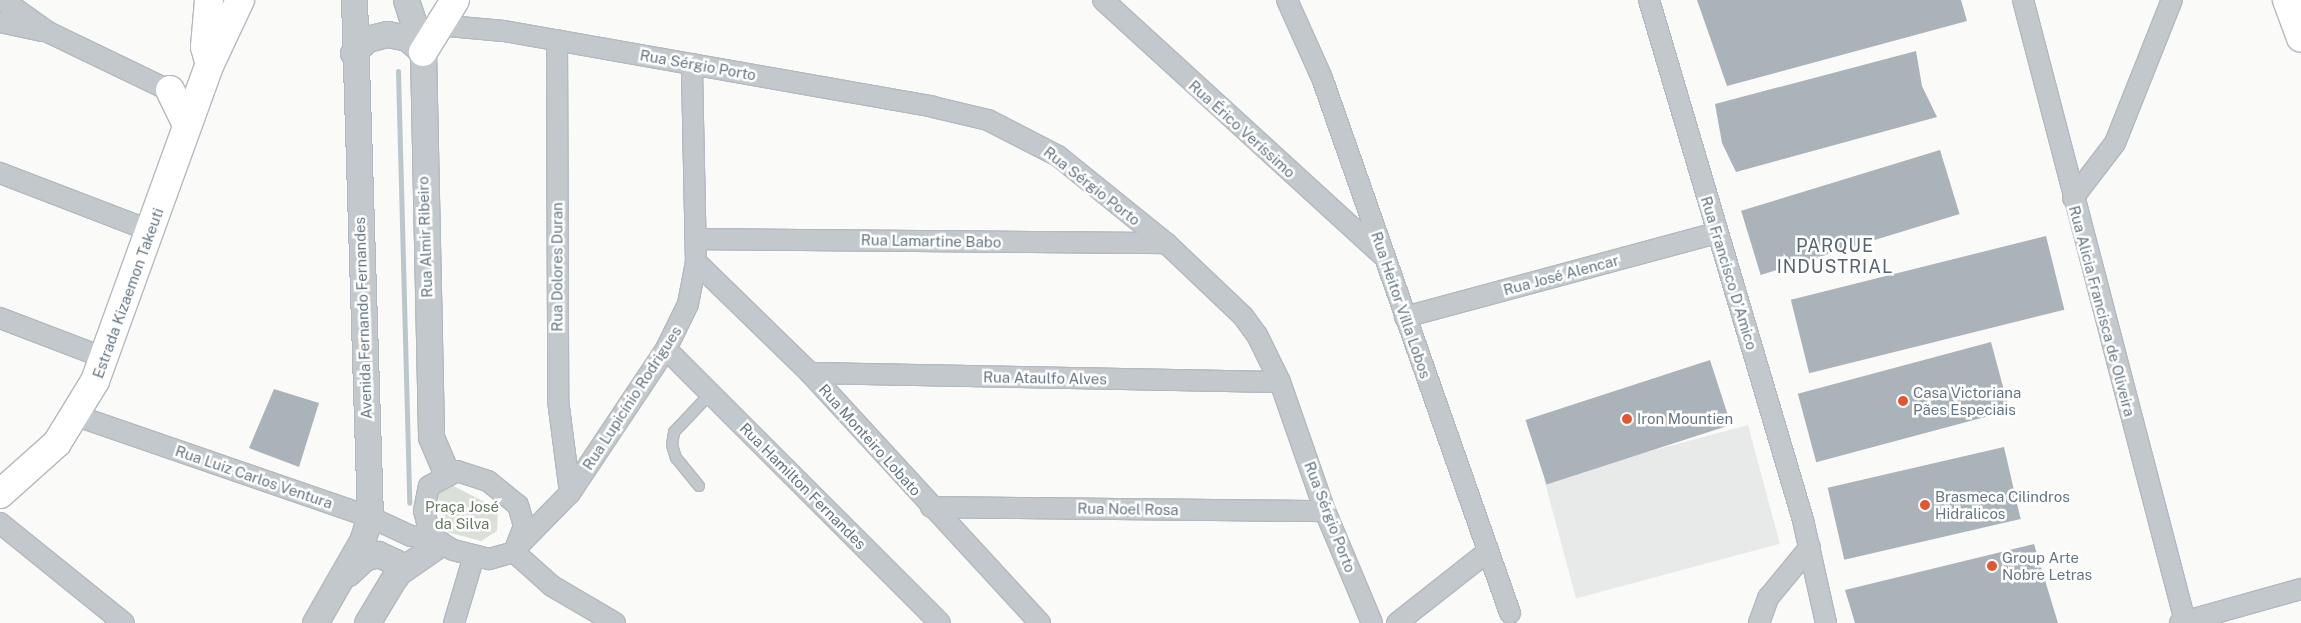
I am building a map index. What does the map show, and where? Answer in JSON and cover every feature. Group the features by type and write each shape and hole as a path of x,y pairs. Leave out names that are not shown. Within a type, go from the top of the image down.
{"main road":[{"name":"Estrada Kizaemon Takeuti","path":"199,93 209,0"},
{"name":"Estrada Kizaemon Takeuti","path":"4,486 57,443 77,416 105,358 199,93 240,0"},
{"path":"423,52 437,25 455,0"},
{"path":"2287,0 2301,38"},
{"path":"170,90 191,89 199,93"}],"street":[{"path":"3,0 48,32 170,90"},
{"name":"Avenida Fernando Fernandes","path":"315,623 376,519 353,53 354,0"},
{"name":"Rua Almir Ribeiro","path":"406,0 423,52 431,437 446,473"},
{"name":"Rua Érico Veríssimo","path":"1103,0 1382,256"},
{"name":"Rua Heitor Villa Lobos","path":"1287,0 1322,78 1486,553 1510,613"},
{"name":"Rua Francisco D'Amico","path":"1649,0 1810,547 1826,623"},
{"name":"Rua Alicia Francisca de Oliveira","path":"2023,0 2182,622"},
{"path":"2073,198 2115,143 2172,0"},
{"path":"0,22 48,32"},
{"name":"Rua Sérgio Porto","path":"437,25 557,40 988,120 1058,156 1166,243 1244,316 1280,382 1325,511 1372,623"},
{"path":"353,53 367,40 386,34 407,38 423,52"},
{"name":"Rua Dolores Duran","path":"557,40 558,400 570,493"},
{"name":"Rua Lupicínio Rodrigues","path":"517,548 570,493 666,349 688,304 696,262 692,64"},
{"path":"0,173 151,232"},
{"name":"Rua José Alencar","path":"1405,317 1717,233"},
{"name":"Rua Lamartine Babo","path":"696,239 1166,243"},
{"name":"Rua Monteiro Lobato","path":"696,262 810,374 930,507 1040,623"},
{"path":"0,318 105,358"},
{"name":"Rua Hamilton Fernandes","path":"666,349 940,623"},
{"name":"Rua Ataulfo Alves","path":"810,374 1280,382"},
{"name":"Rua Luiz Carlos Ventura","path":"77,416 376,519 427,539"},
{"path":"366,623 396,576 427,539 425,498 429,486 446,473 479,477 518,504 536,513 551,512"},
{"path":"517,548 524,526 518,504"},
{"name":"Rua Noel Rosa","path":"930,507 1325,511"},
{"path":"0,523 124,623"},
{"path":"427,539 474,556 489,559 517,548"},
{"path":"1759,623 1768,598 1810,547"},
{"path":"517,548 552,586 615,623"},
{"path":"1397,623 1486,553"},
{"path":"339,583 364,558 378,554 395,562 396,576"},
{"path":"454,623 474,556"},
{"path":"2182,622 2301,588"}],"lane":[{"path":"699,486 676,458 672,445 674,432 710,394"}],"shaded area":[{"path":"1748,425 1780,544 1576,598 1544,480"}],"green space":[{"name":"Praça José da Silva","path":"446,482 498,509 497,531 481,541 447,532 437,494"}],"building":[{"path":"1697,0 1961,0 1967,21 1727,86"},
{"path":"1916,51 1922,86 1937,117 1736,172 1722,143 1715,104"},
{"path":"1940,150 1960,214 1761,275 1741,211"},
{"path":"2046,236 2064,310 1809,373 1791,300"},
{"name":"Casa Victoriana Pães Especiais","path":"1991,342 2009,411 1816,462 1798,394"},
{"name":"Iron Mountien","path":"1710,360 1731,425 1547,485 1525,420"},
{"path":"274,389 319,403 299,467 249,448"},
{"name":"Brasmeca Cilindros Hidralicos","path":"2004,447 2021,519 1844,560 1828,488"},
{"name":"Group Arte Nobre Letras","path":"2034,544 2058,623 1855,623 1845,590"}],"waterway":[{"path":"398,71 409,503"}],"place":[{"name":"Casa Victoriana Pães Especiais","path":"1903,401"},
{"name":"Iron Mountien","path":"1627,419"},
{"name":"Brasmeca Cilindros Hidralicos","path":"1925,505"},
{"name":"Group Arte Nobre Letras","path":"1992,566"}],"district":[{"name":"PARQUE INDUSTRIAL","path":"1835,257"}]}
